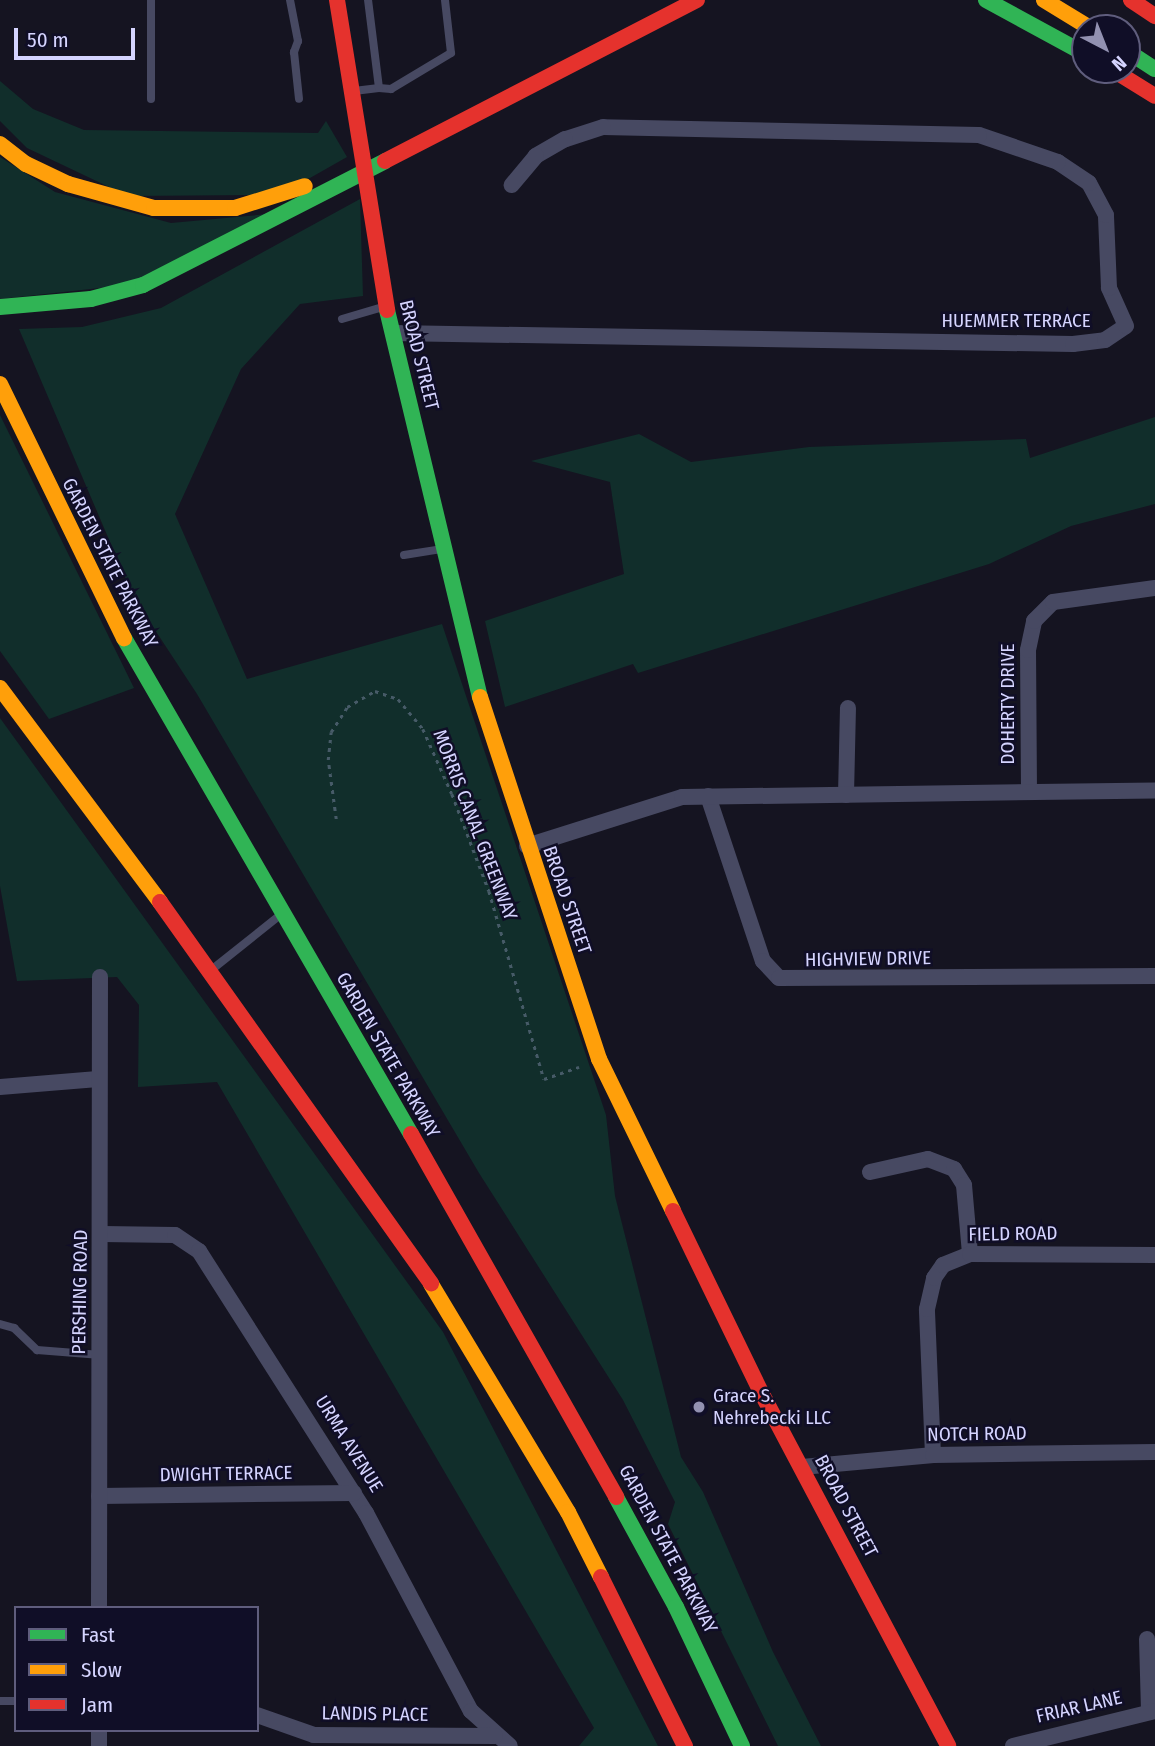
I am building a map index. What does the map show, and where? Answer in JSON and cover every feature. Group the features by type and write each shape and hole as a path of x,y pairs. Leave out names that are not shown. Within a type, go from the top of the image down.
{"main road":[{"name":"BROAD STREET","path":"337,0 386,306 443,548 488,727 598,1059 802,1467 948,1746"},
{"path":"398,145 697,0"},
{"path":"986,0 1071,46"},
{"path":"1044,0 1071,16"},
{"path":"1131,0 1155,16"},
{"path":"0,307 26,307 91,299 143,285 622,18"},
{"path":"1136,84 1155,96"},
{"path":"0,144 26,164 68,184 154,208 195,211 253,204 339,177"},
{"name":"GARDEN STATE PARKWAY","path":"0,384 93,581 282,915 516,1314 631,1521 742,1746"},
{"path":"0,688 211,970 388,1219 471,1346 568,1512 685,1746"}],"street":[{"name":"HUEMMER TERRACE","path":"393,333 1073,344 1105,340 1126,326 1110,288 1106,215 1089,183 1058,162 979,135 603,127 565,139 536,156 512,185"},
{"name":"DOHERTY DRIVE","path":"1029,792 1028,650 1034,621 1054,602 1155,588"},
{"path":"846,794 848,708"},
{"path":"527,846 667,800 708,796 1155,790"},
{"name":"HIGHVIEW DRIVE","path":"708,796 763,961 779,978 1155,976"},
{"name":"PERSHING ROAD","path":"99,1606 102,1234 98,1079 100,977"},
{"path":"0,1087 98,1079"},
{"path":"870,1172 928,1159 954,1169 964,1185 970,1254"},
{"name":"URMA AVENUE","path":"102,1234 175,1235 199,1251 354,1493 471,1712 495,1736 510,1746"},
{"name":"FIELD ROAD","path":"933,1455 929,1293 943,1265 970,1254 1155,1255"},
{"name":"NOTCH ROAD","path":"802,1467 933,1455 1155,1452"},
{"name":"DWIGHT TERRACE","path":"99,1496 354,1493"},
{"path":"1147,1639 1152,1712"},
{"name":"FRIAR LANE","path":"1013,1746 1152,1712"},
{"name":"LANDIS PLACE","path":"259,1716 314,1735 495,1736"}],"lane":[{"path":"151,0 151,99"},
{"path":"290,0 298,41 294,52 299,99"},
{"path":"368,0 379,88"},
{"path":"351,92 391,89 451,53 445,0"},
{"path":"342,319 386,306"},
{"path":"404,555 443,548"},
{"path":"211,970 282,915"},
{"path":"0,1324 14,1328 37,1350 101,1355"}],"path":[{"name":"MORRIS CANAL GREENWAY","path":"336,819 328,760 331,732 347,707 375,691 398,699 423,729 452,794 489,891 544,1079 598,1059"}],"green space":[{"path":"0,81 33,109 84,130 318,133 326,121 347,157 310,178 263,195 128,196 27,148 0,121"},
{"path":"0,157 55,192 171,223 279,213 136,284 0,299"},
{"path":"360,199 363,296 300,304 241,369 175,514 247,679 442,624 606,1115 615,1196 681,1457 703,1492 773,1652 821,1746 778,1746 668,1524 675,1502 623,1400 479,1173 197,694 134,598 19,329 82,327 161,308"},
{"path":"0,415 134,688 49,719 0,651"},
{"path":"1155,417 1155,504 1071,526 989,564 638,673 633,664 505,707 485,621 624,574 610,482 531,461 639,434 691,462 809,447 1026,439 1030,458"},
{"path":"0,718 443,1332 658,1746 579,1746 594,1728 217,1082 138,1087 139,1005 117,977 17,981 0,886"}],"traffic: fast":[{"path":"986,0 1071,46"},
{"path":"1141,60 1155,69"},
{"path":"0,307 91,299 143,285 385,161"},
{"path":"387,310 480,697"},
{"path":"124,638 411,1134"},
{"path":"616,1497 676,1607 742,1746"}],"traffic: slow":[{"path":"1044,0 1071,16"},
{"path":"0,144 26,164 68,184 154,208 235,208 305,186"},
{"path":"0,384 124,638"},
{"path":"0,688 160,902"},
{"path":"480,697 599,1059 673,1211"},
{"path":"431,1284 568,1512 601,1577"}],"traffic: jam":[{"path":"337,0 387,310"},
{"path":"385,161 697,0"},
{"path":"1131,0 1155,16"},
{"path":"1136,84 1155,96"},
{"path":"160,902 431,1284"},
{"path":"411,1134 616,1497"},
{"path":"673,1211 762,1394 948,1746"},
{"path":"601,1577 685,1746"}],"place":[{"name":"Grace S. Nehrebecki LLC","path":"699,1407"}]}
